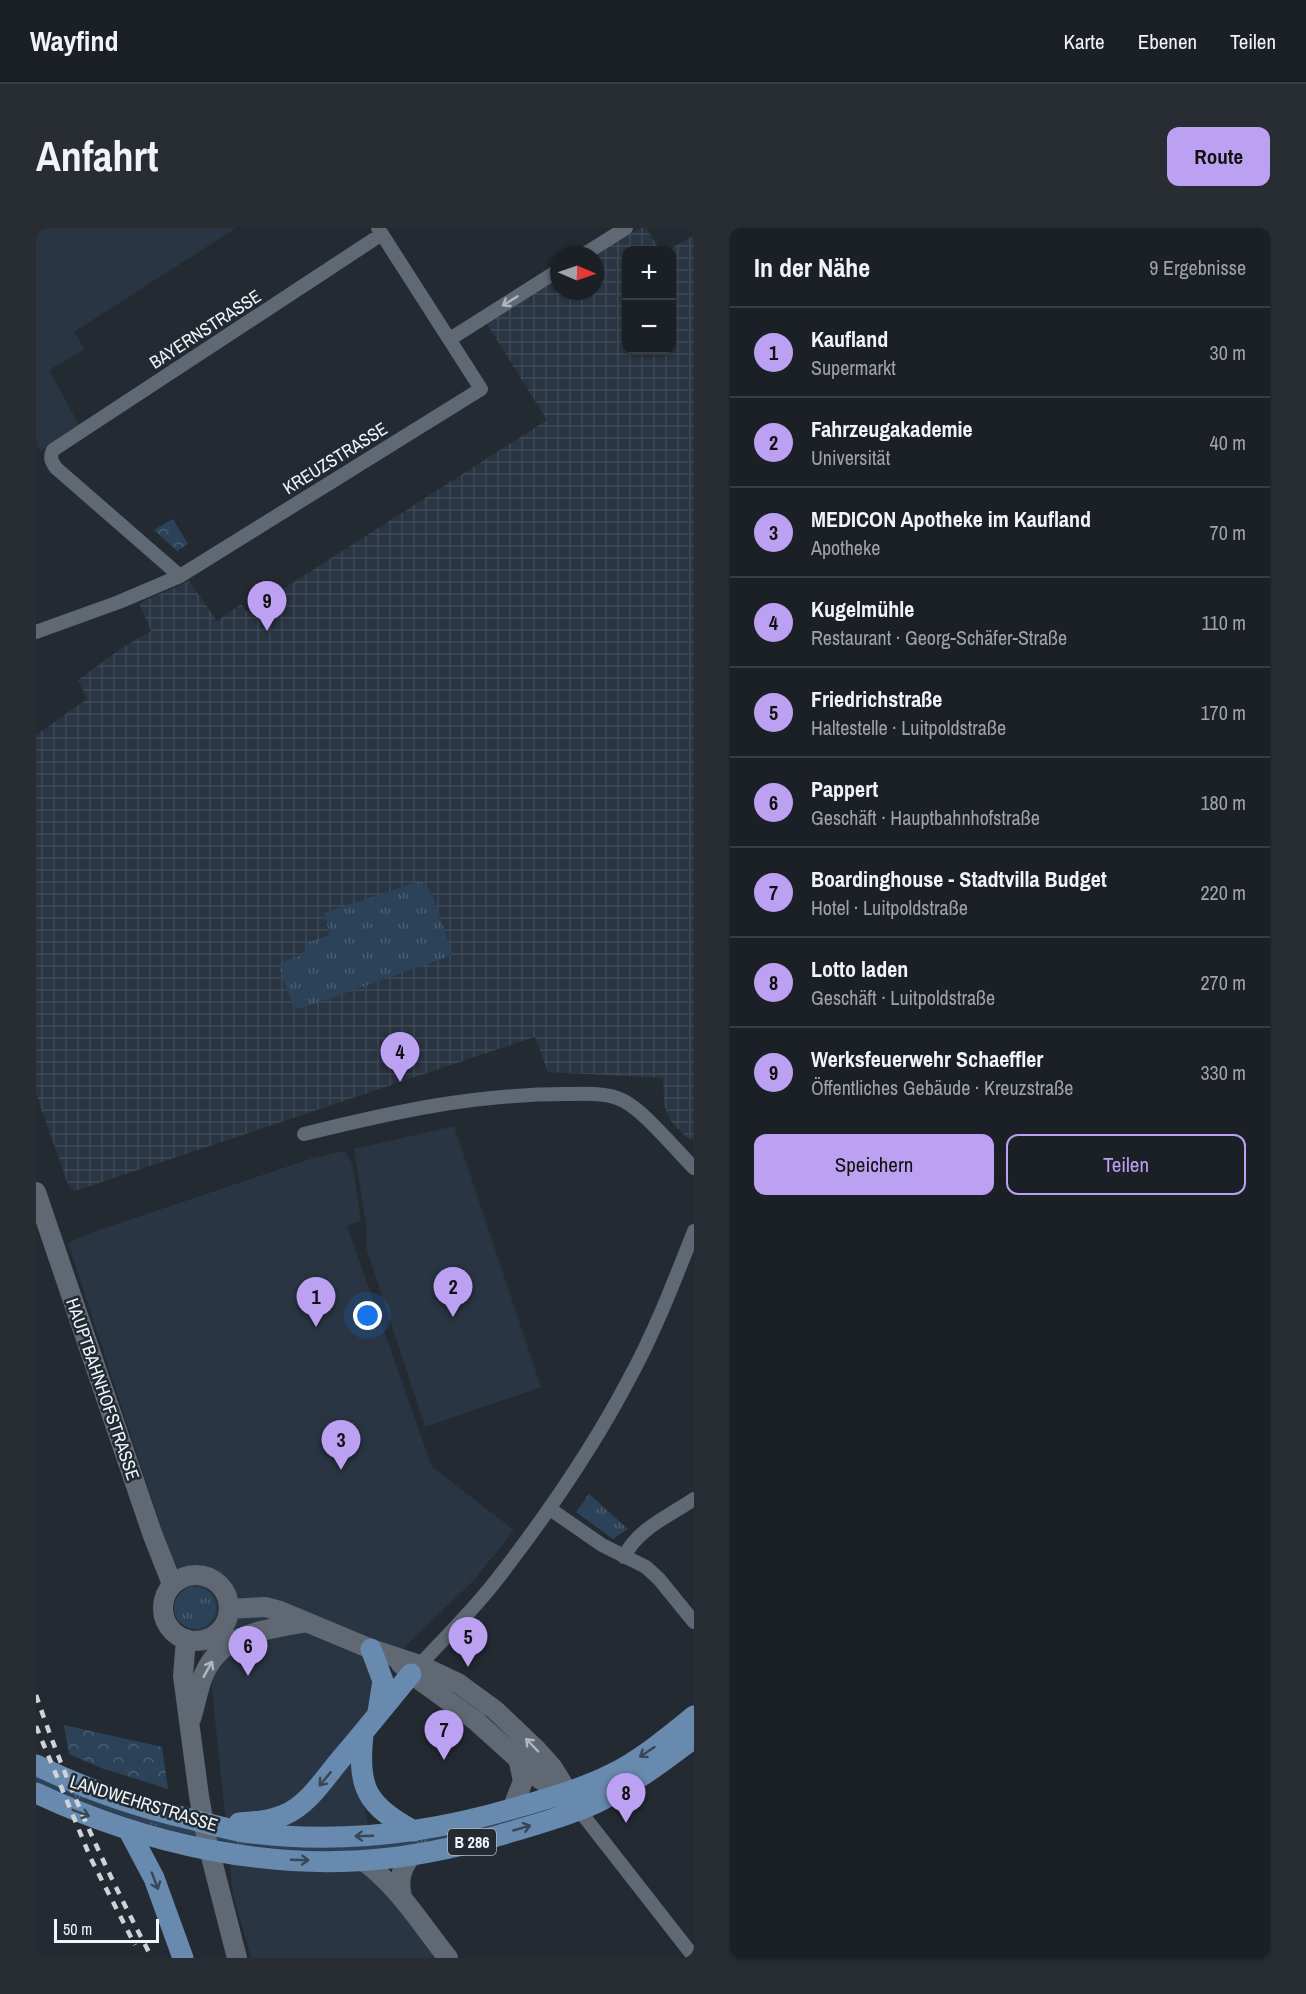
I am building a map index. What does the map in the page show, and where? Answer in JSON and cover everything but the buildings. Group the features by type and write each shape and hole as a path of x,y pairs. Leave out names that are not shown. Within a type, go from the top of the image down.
{"main road":[{"path":"370,1649 383,1681 377,1715"},
{"path":"208,1824 269,1820 299,1806 363,1735 415,1670"},
{"name":"LANDWEHRSTRASSE","path":"36,1765 81,1786 115,1798 230,1830 289,1837 366,1836 462,1823 566,1793 613,1774 652,1749 694,1716"},
{"path":"363,1735 360,1759 362,1776 368,1794 379,1810 414,1831"},
{"name":"LANDWEHRSTRASSE","path":"36,1793 59,1804 128,1829 201,1848 262,1857 362,1860 413,1854 496,1836 579,1810 634,1782 694,1738"},
{"path":"128,1829 154,1878 183,1958"}],"street":[{"path":"597,246 626,228"},
{"path":"380,231 450,339 550,276"},
{"name":"BAYERNSTRASSE","path":"180,576 56,468 50,455 56,447 380,231"},
{"name":"KREUZSTRASSE","path":"36,632 180,576 481,389 450,339"},
{"path":"304,1134 392,1112 454,1101 535,1094 603,1095 624,1101 642,1115 694,1167"},
{"name":"HAUPTBAHNHOFSTRASSE","path":"36,1192 152,1533 172,1584"},
{"path":"415,1670 478,1603 550,1509 629,1380 661,1312 694,1232"},
{"path":"624,1557 640,1533 694,1499"},
{"path":"550,1509 602,1545 646,1567 659,1579 694,1622"},
{"path":"195,1575 211,1578 224,1591 229,1609 223,1625 211,1637 203,1640 186,1639 170,1629 165,1620 163,1601 172,1584 179,1579 195,1575"},
{"path":"229,1609 265,1607 280,1611 394,1657 415,1670 476,1721 541,1780 566,1793"},
{"path":"189,1724 203,1676 215,1656 228,1644 253,1632 308,1622"},
{"path":"186,1639 183,1676 199,1796 215,1875 237,1958"},
{"path":"415,1670 458,1683 495,1710 519,1732 553,1768 566,1793 694,1957"},
{"path":"513,1809 523,1781 518,1758"},
{"path":"402,1898 399,1884 401,1872 413,1854"},
{"path":"362,1860 381,1874 448,1958"}],"shaded area":[{"path":"36,228 236,228 74,332 85,349 49,370 80,427 40,451 36,445"},
{"path":"640,228 646,228 657,246 622,246 622,354 676,354 675,246 694,235 694,1141 684,1135 670,1120 664,1104 663,1078 548,1072 535,1037 75,1191 69,1187 36,1094 36,735 87,699 78,680 120,649 151,631 139,603 189,581 217,621 241,604 247,612 547,420 485,321 550,281 550,300 604,300 604,250"},
{"path":"454,1126 541,1387 425,1427 366,1247 367,1230 354,1149"},
{"path":"344,1151 352,1163 361,1221 347,1226 432,1467 514,1530 475,1579 396,1655 371,1708 356,1771 382,1885 438,1958 251,1958 233,1894 211,1680 68,1243 93,1232 310,1159"}],"green space":[{"path":"173,519 188,544 177,551 154,530"},
{"path":"420,881 431,891 453,955 300,1009 293,1006 280,969 283,962 302,955 309,942 330,935 324,913"},
{"path":"589,1494 628,1529 613,1539 576,1512"},
{"path":"195,1587 210,1593 216,1608 210,1623 195,1629 180,1623 174,1608 180,1593"},
{"path":"64,1725 162,1747 168,1789 101,1768 69,1754"},
{"path":"36,1775 271,1842 540,1809 542,1813 423,1843 372,1849 322,1851 273,1848 225,1842 177,1832 130,1818 83,1802 36,1782"}],"railway":[{"path":"36,1695 89,1829 152,1958"},
{"path":"36,1726 91,1859 135,1945"}],"place":[{"name":"Werksfeuerwehr Schaeffler","path":"267,631"},
{"name":"Kugelmühle","path":"400,1082"},
{"name":"Fahrzeugakademie","path":"453,1317"},
{"name":"Kaufland","path":"316,1327"},
{"name":"MEDICON Apotheke im Kaufland","path":"341,1470"},
{"name":"Friedrichstraße","path":"468,1667"},
{"name":"Pappert","path":"248,1676"},
{"name":"Boardinghouse - Stadtvilla Budget","path":"444,1760"},
{"name":"Lotto laden","path":"626,1823"}]}
